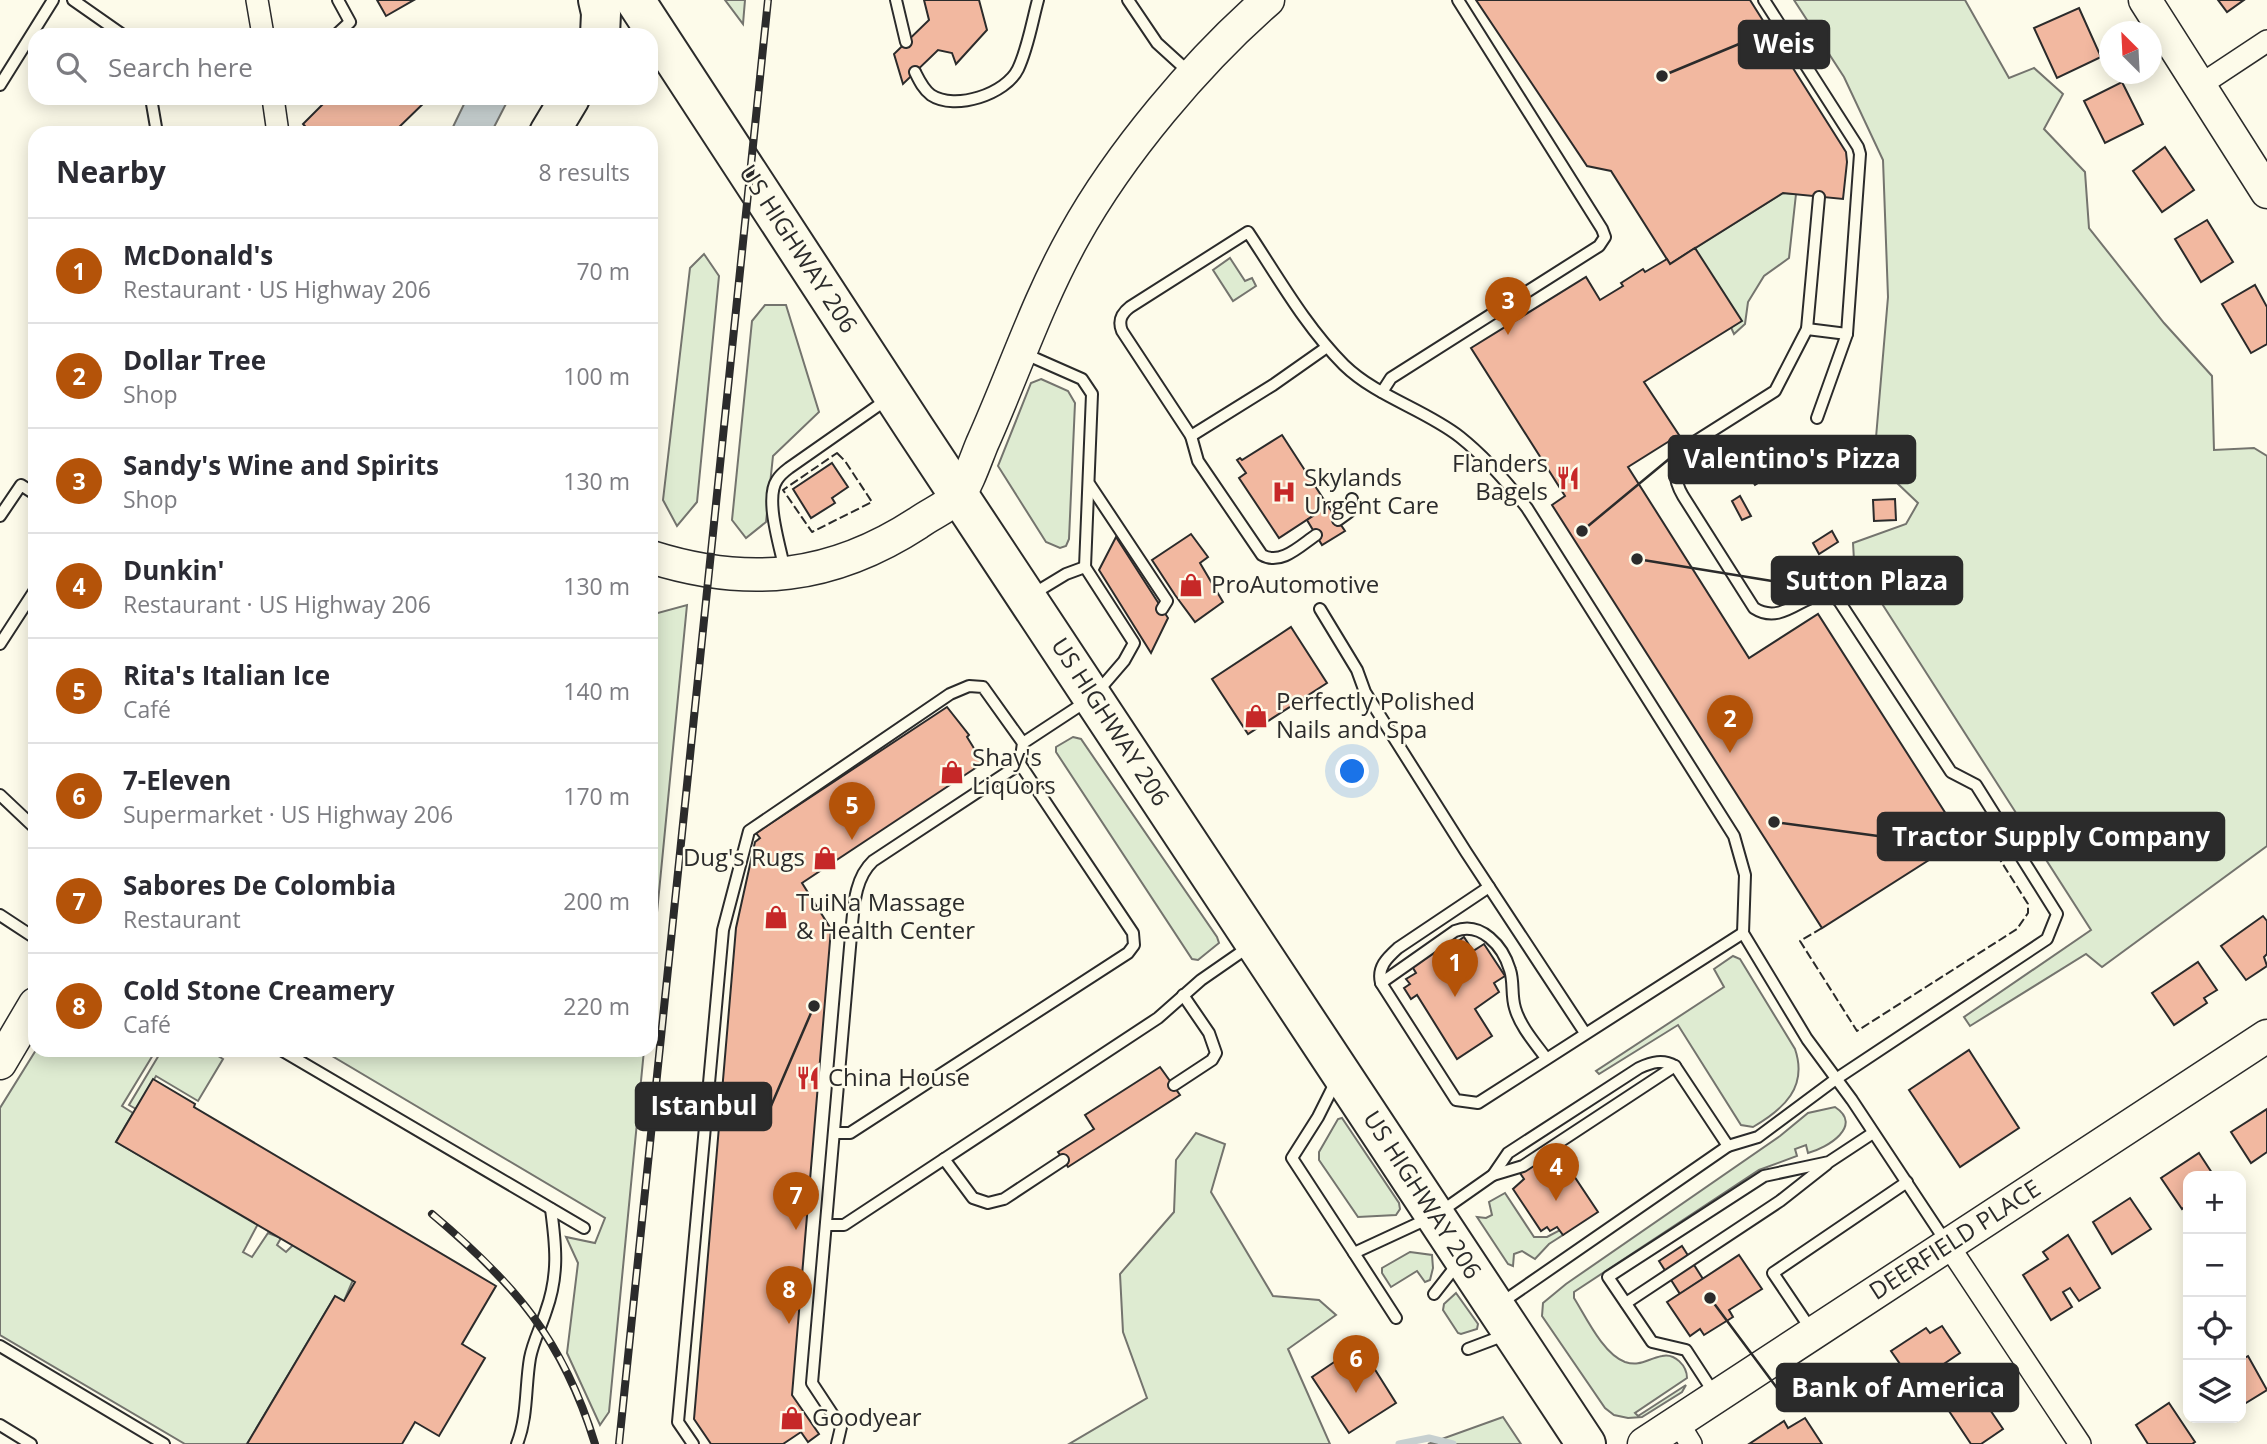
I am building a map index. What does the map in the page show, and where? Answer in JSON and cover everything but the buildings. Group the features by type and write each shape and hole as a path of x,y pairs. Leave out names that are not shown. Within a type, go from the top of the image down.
{"highway":[{"path":"598,0 600,28"},
{"name":"US HIGHWAY 206","path":"635,0 653,28"},
{"name":"US HIGHWAY 206","path":"658,35 959,496 1586,1444"},
{"path":"553,126 566,105"}],"street":[{"path":"257,0 262,28"},
{"path":"658,558 722,573 769,576 814,570 863,552 907,530 959,496 1054,275 1075,233 1115,173 1192,75 1268,0"},
{"path":"2145,0 2267,192"},
{"path":"2199,86 2267,41"},
{"path":"274,105 277,126"},
{"path":"0,1063 28,1016"},
{"name":"DEERFIELD PLACE","path":"1644,1444 1684,1432 1716,1396 2267,1037"},
{"path":"1948,1245 2080,1444"}],"lane":[{"path":"36,28 53,0"},
{"path":"73,0 113,28"},
{"path":"338,0 350,22 344,28"},
{"path":"896,0 906,42"},
{"path":"915,72 926,91 943,99 967,99 999,88 1007,83 1018,68 1038,0"},
{"path":"1128,0 1157,43 1192,75"},
{"path":"1382,392 1391,378 1599,246 1605,237 1458,0"},
{"path":"1764,0 1860,154 1847,334 1817,418"},
{"path":"0,85 28,40"},
{"path":"152,105 156,126"},
{"path":"1468,1349 1728,1146 1758,1137 1836,1079 2047,939 2057,914 1976,785 1951,772 1839,601 1832,595 1821,594 1776,614 1760,612 1678,488 1675,468 1681,452 1775,391 1807,329 1819,197"},
{"path":"1316,535 1281,557 1268,558 1262,555 1198,461 1191,436 1122,331 1120,320 1130,307 1248,232 1313,332 1349,370 1458,436 1490,464 1527,508 1734,836 1745,875 1743,933 1807,1039 1948,1245"},
{"path":"1807,329 1847,334"},
{"path":"1191,436 1273,385 1327,347"},
{"path":"1021,352 1073,374 1090,388 1093,399 1085,567 1139,642 1093,697 1023,743"},
{"path":"785,574 773,511 776,481 789,468 893,395"},
{"path":"1090,484 1167,601 1162,609"},
{"path":"0,516 21,485 28,490"},
{"path":"1338,520 1349,512 1352,499"},
{"path":"1027,597 1066,574 1085,567"},
{"path":"0,644 28,601"},
{"path":"1320,610 1357,670 1365,692 1585,1033"},
{"path":"693,1444 678,1422 723,930 749,831 950,694 976,685 987,690 1023,743 1020,764 1131,930 1135,939 1134,945 1128,953 850,1133 834,1133"},
{"path":"837,1444 841,1427 813,1383 857,889 863,872 873,861 1020,764"},
{"path":"0,795 28,822"},
{"path":"1489,887 1398,948 1381,967 1379,975 1456,1100 1478,1103 1743,933"},
{"path":"0,915 28,933"},
{"path":"1381,982 1455,931 1464,928 1487,934 1510,969 1514,1006 1546,1058"},
{"path":"827,1225 844,1225 1158,1018 1201,979 1255,943"},
{"path":"1174,1086 1212,1060 1216,1053 1209,1032 1184,995"},
{"path":"293,1057 584,1228"},
{"path":"1493,1175 1508,1153 1639,1068 1660,1062 1675,1066 1728,1146"},
{"path":"1354,1253 1436,1215 1493,1175 1523,1166 1675,1066"},
{"path":"1341,1072 1318,1117 1292,1158 1396,1318"},
{"path":"1626,1303 1780,1201 1829,1162 1873,1133"},
{"path":"944,1159 973,1198 988,1203 1004,1199 1063,1160"},
{"path":"1716,1396 1686,1350 1652,1342 1608,1277 1765,1176 1829,1162"},
{"path":"1813,1332 1773,1273 1906,1182"},
{"path":"517,1444 527,1403 530,1356 547,1309 556,1272 557,1252 551,1209"},
{"path":"1434,1294 1463,1257"},
{"path":"0,1346 164,1444"},
{"path":"0,1425 31,1444"},
{"path":"6,1444 12,1433"}],"green space":[{"path":"725,0 745,0 743,24"},
{"path":"1794,0 1965,0 2009,78 2034,68 2063,94 2044,129 2085,172 2089,228 2164,323 2212,376 2214,450 2254,448 2267,456 2267,846 2102,967 2086,954 1970,1026 1964,1017 2091,930 1854,560 1853,543 1906,524 1918,503 1874,461 1888,297 1883,160 1844,77"},
{"path":"1783,193 1796,194 1789,258 1764,276 1748,302 1745,324 1734,334 1695,248"},
{"path":"704,254 719,276 697,502 677,526 663,500 690,268"},
{"path":"1230,258 1245,281 1252,278 1256,286 1233,301 1213,270"},
{"path":"765,305 786,305 819,412 773,456 766,522 746,538 732,520 752,321"},
{"path":"1041,379 1068,391 1075,403 1069,539 1066,546 1060,548 1046,542 998,466 1031,383"},
{"path":"687,605 658,902 658,613"},
{"path":"1073,737 1081,739 1217,937 1219,943 1198,960 1192,959 1056,752 1056,747"},
{"path":"1733,956 1740,959 1795,1049 1798,1063 1796,1086 1774,1113 1753,1127 1741,1125 1678,1025 1599,1074 1596,1071 1724,987 1714,969"},
{"path":"32,1057 152,1057 122,1106 133,1113 116,1142 258,1224 243,1252 252,1257 268,1233 281,1238 277,1245 286,1252 293,1245 353,1280 344,1301 335,1296 247,1444 185,1444 0,1335 0,1108"},
{"path":"158,1057 223,1059 198,1101 156,1076 136,1109 129,1105"},
{"path":"334,1057 643,1057 609,1412 600,1425 567,1353 578,1263 566,1237 595,1243 605,1218"},
{"path":"1835,1107 1843,1114 1846,1122 1840,1135 1833,1141 1808,1153 1806,1145 1795,1149 1797,1156 1759,1170 1574,1292 1574,1298 1596,1334 1617,1358 1635,1364 1671,1356 1685,1369 1687,1378 1635,1413 1638,1416 1686,1385 1682,1392 1642,1417 1614,1415 1605,1408 1542,1316 1543,1303 1566,1284 1780,1136 1808,1113"},
{"path":"1342,1118 1399,1203 1400,1209 1396,1215 1358,1217 1319,1160 1319,1152 1338,1119"},
{"path":"1196,1133 1225,1144 1211,1192 1273,1296 1319,1300 1336,1315 1288,1349 1330,1444 1069,1444 1147,1398 1123,1332 1120,1274 1174,1212 1176,1160"},
{"path":"1505,1193 1534,1237 1547,1237 1560,1230 1563,1235 1549,1244 1535,1259 1522,1251 1514,1254 1513,1266 1508,1264 1477,1217 1486,1218 1492,1215 1489,1202"},
{"path":"1410,1252 1432,1255 1430,1280 1425,1282 1417,1271 1391,1287 1382,1273 1382,1268"},
{"path":"1456,1293 1478,1324 1477,1329 1458,1333 1443,1310 1444,1304"},
{"path":"1503,1417 1521,1444 1428,1444"}],"shaded area":[{"path":"464,105 505,105 495,126 453,126"}],"waterway":[{"path":"1399,1444 1429,1438 1453,1444"}],"railway":[{"path":"619,1444 768,0"},
{"path":"432,1214 488,1264 532,1316 568,1373 595,1444"}],"fence":[{"path":"837,453 872,502 812,532 783,490 837,453"},
{"path":"1822,928 1800,941 1857,1031 2017,929 2028,913 2028,904 1980,828 1962,839"}],"place":[{"name":"Weis","path":"1662,76"},
{"name":"Sandy's Wine and Spirits","path":"1508,335"},
{"name":"Flanders Bagels","path":"1568,478"},
{"name":"Skylands Urgent Care","path":"1284,492"},
{"name":"Valentino's Pizza","path":"1582,531"},
{"name":"Sutton Plaza","path":"1637,559"},
{"name":"ProAutomotive","path":"1191,585"},
{"name":"Perfectly Polished Nails and Spa","path":"1256,716"},
{"name":"Dollar Tree","path":"1730,753"},
{"name":"Shay's Liquors","path":"952,772"},
{"name":"Tractor Supply Company","path":"1774,822"},
{"name":"Rita's Italian Ice","path":"852,840"},
{"name":"Dug's Rugs","path":"825,858"},
{"name":"TuiNa Massage & Health Center","path":"776,917"},
{"name":"McDonald's","path":"1455,997"},
{"name":"Istanbul","path":"814,1006"},
{"name":"China House","path":"808,1078"},
{"name":"Dunkin'","path":"1556,1201"},
{"name":"Sabores De Colombia","path":"796,1230"},
{"name":"Bank of America","path":"1710,1298"},
{"name":"Cold Stone Creamery","path":"789,1324"},
{"name":"7-Eleven","path":"1356,1393"},
{"name":"Goodyear","path":"792,1418"}]}
